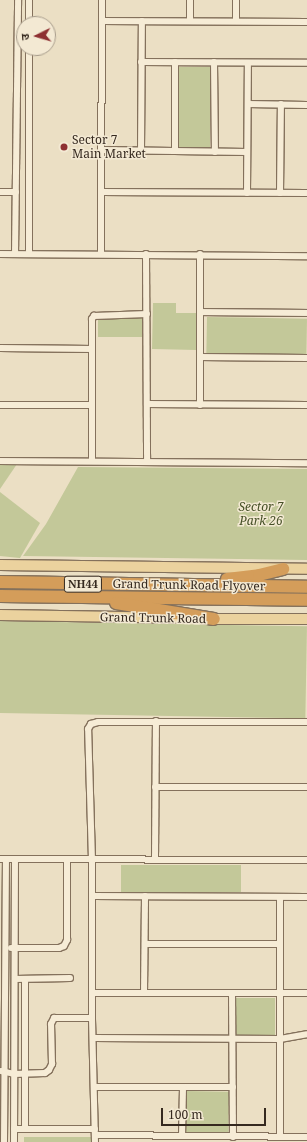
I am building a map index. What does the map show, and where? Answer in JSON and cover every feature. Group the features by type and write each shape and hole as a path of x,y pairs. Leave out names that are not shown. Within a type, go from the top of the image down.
{"highway":[{"path":"167,585 247,577 283,569"},
{"name":"Grand Trunk Road Flyover","path":"0,582 307,587"},
{"name":"Grand Trunk Road","path":"0,596 95,597"},
{"path":"95,597 111,602 214,619"},
{"name":"Grand Trunk Road Flyover","path":"95,597 307,600"}],"main road":[{"path":"0,564 307,569"},
{"name":"Grand Trunk Road","path":"0,615 307,620"}],"street":[{"path":"18,0 18,16"},
{"path":"29,0 29,16"},
{"path":"101,253 102,0"},
{"path":"190,0 190,21"},
{"path":"236,0 236,22"},
{"path":"102,21 307,22"},
{"path":"140,151 142,21"},
{"path":"15,254 18,56"},
{"path":"29,56 29,254"},
{"path":"141,62 307,63"},
{"path":"175,62 175,151"},
{"path":"214,62 215,152"},
{"path":"247,193 248,62"},
{"path":"248,104 307,105"},
{"path":"280,193 281,104"},
{"path":"17,121 29,121"},
{"path":"102,150 247,152"},
{"path":"0,192 16,192"},
{"path":"101,192 307,193"},
{"path":"0,254 101,253 307,256"},
{"path":"146,254 148,404 147,462"},
{"path":"200,254 200,405"},
{"path":"200,312 307,313"},
{"path":"92,461 91,405 93,317 147,314"},
{"path":"0,348 92,349"},
{"path":"200,357 307,358"},
{"path":"0,404 91,405"},
{"path":"148,404 307,405"},
{"path":"0,461 307,463"},
{"path":"154,859 156,721"},
{"path":"95,1135 94,1038 92,1018 93,896 88,729 91,724 98,722 307,722"},
{"path":"155,787 307,787"},
{"path":"4,1142 2,1072 5,948 3,859 307,860"},
{"path":"14,1142 15,859"},
{"path":"5,948 59,948 64,946 67,940 67,860"},
{"path":"93,896 307,897"},
{"path":"144,993 145,896"},
{"path":"280,897 280,1137"},
{"path":"145,944 280,944"},
{"path":"15,979 70,978"},
{"path":"25,979 25,1129"},
{"path":"93,993 307,993"},
{"path":"232,993 233,1136"},
{"path":"2,1072 14,1074 45,1073 49,1070 52,1064 51,1024 54,1018 92,1018"},
{"path":"94,1038 280,1039 307,1034"},
{"path":"94,1087 233,1087"},
{"path":"182,1136 183,1087"},
{"path":"14,1129 95,1135 307,1137"}],"green space":[{"path":"179,67 210,67 210,148 179,148"},
{"path":"153,303 176,303 176,313 197,313 196,350 152,349"},
{"path":"98,316 142,316 142,337 98,337"},
{"path":"207,317 307,319 306,355 206,353"},
{"path":"0,464 17,464 0,489"},
{"name":"Sector 7 Park 26","path":"78,467 307,469 307,560 23,556 46,524"},
{"path":"0,492 40,523 20,558 0,556"},
{"path":"0,621 307,626 305,718 0,713"},
{"path":"121,865 241,865 241,892 121,892"},
{"path":"236,998 275,998 275,1035 236,1035"},
{"path":"186,1091 229,1092 228,1134 185,1133"},
{"path":"24,1137 91,1137 91,1142 24,1142"}],"place":[{"name":"Sector 7 Main Market","path":"64,147"}]}
